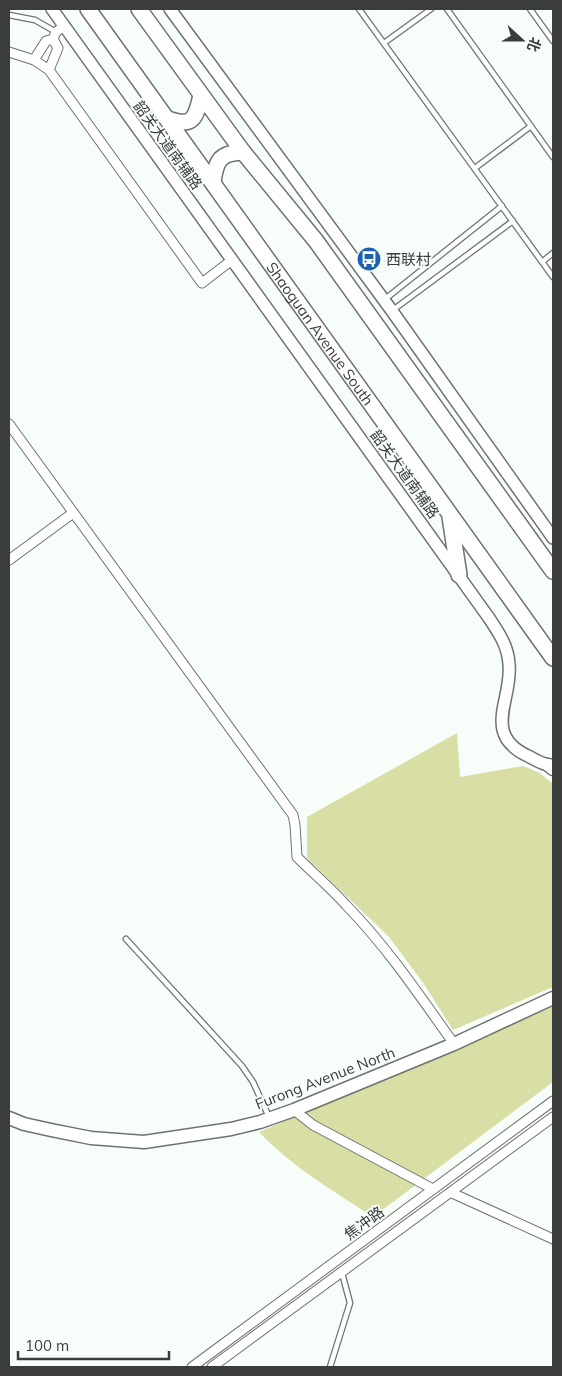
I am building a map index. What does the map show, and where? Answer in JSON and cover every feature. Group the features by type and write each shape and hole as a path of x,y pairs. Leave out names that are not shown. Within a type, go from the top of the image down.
{"highway":[{"name":"Shaoguan Avenue South","path":"88,9 553,658"},
{"path":"139,9 243,152 316,241 553,571"},
{"path":"168,119 181,124 191,120 198,111 201,95"},
{"path":"213,182 215,169 222,156 243,152"},
{"path":"450,513 459,575"}],"main road":[{"name":"Furong Avenue North","path":"9,1118 33,1126 91,1138 144,1142 231,1129 270,1119 294,1110 454,1044 553,998"}],"street":[{"name":"韶关大道南辅路","path":"52,9 58,32 232,260 497,630 507,649 510,665 501,726 511,745 525,755 552,766"},
{"path":"170,9 392,311 553,538"},
{"path":"34,60 46,41 58,32"},
{"path":"49,70 58,48 58,32"},
{"path":"9,52 34,60 49,70 202,283 232,260"},
{"path":"9,424 293,815 297,857 347,905 385,950 454,1044"},
{"path":"9,560 72,513"},
{"name":"焦冲路","path":"192,1367 553,1101"},
{"path":"294,1110 313,1125 433,1189"},
{"name":"焦冲路","path":"212,1367 553,1118"},
{"path":"452,1193 553,1239"}],"lane":[{"path":"360,9 553,277"},
{"path":"384,43 431,9"},
{"path":"447,9 553,157"},
{"path":"530,9 553,41"},
{"path":"9,15 23,16 35,20 58,32"},
{"path":"475,168 531,126"},
{"path":"383,300 502,206"},
{"path":"392,311 513,221"},
{"path":"542,262 553,253"},
{"path":"126,939 242,1066 253,1082 270,1119"},
{"path":"330,1367 350,1303 342,1273"}],"green space":[{"path":"457,733 460,777 523,766 540,773 553,784 553,987 453,1030 424,984 389,937 307,858 307,817"},
{"path":"553,1005 553,1082 373,1217 299,1167 259,1132 456,1050"}],"place":[{"name":"西联村","path":"369,259"}]}
